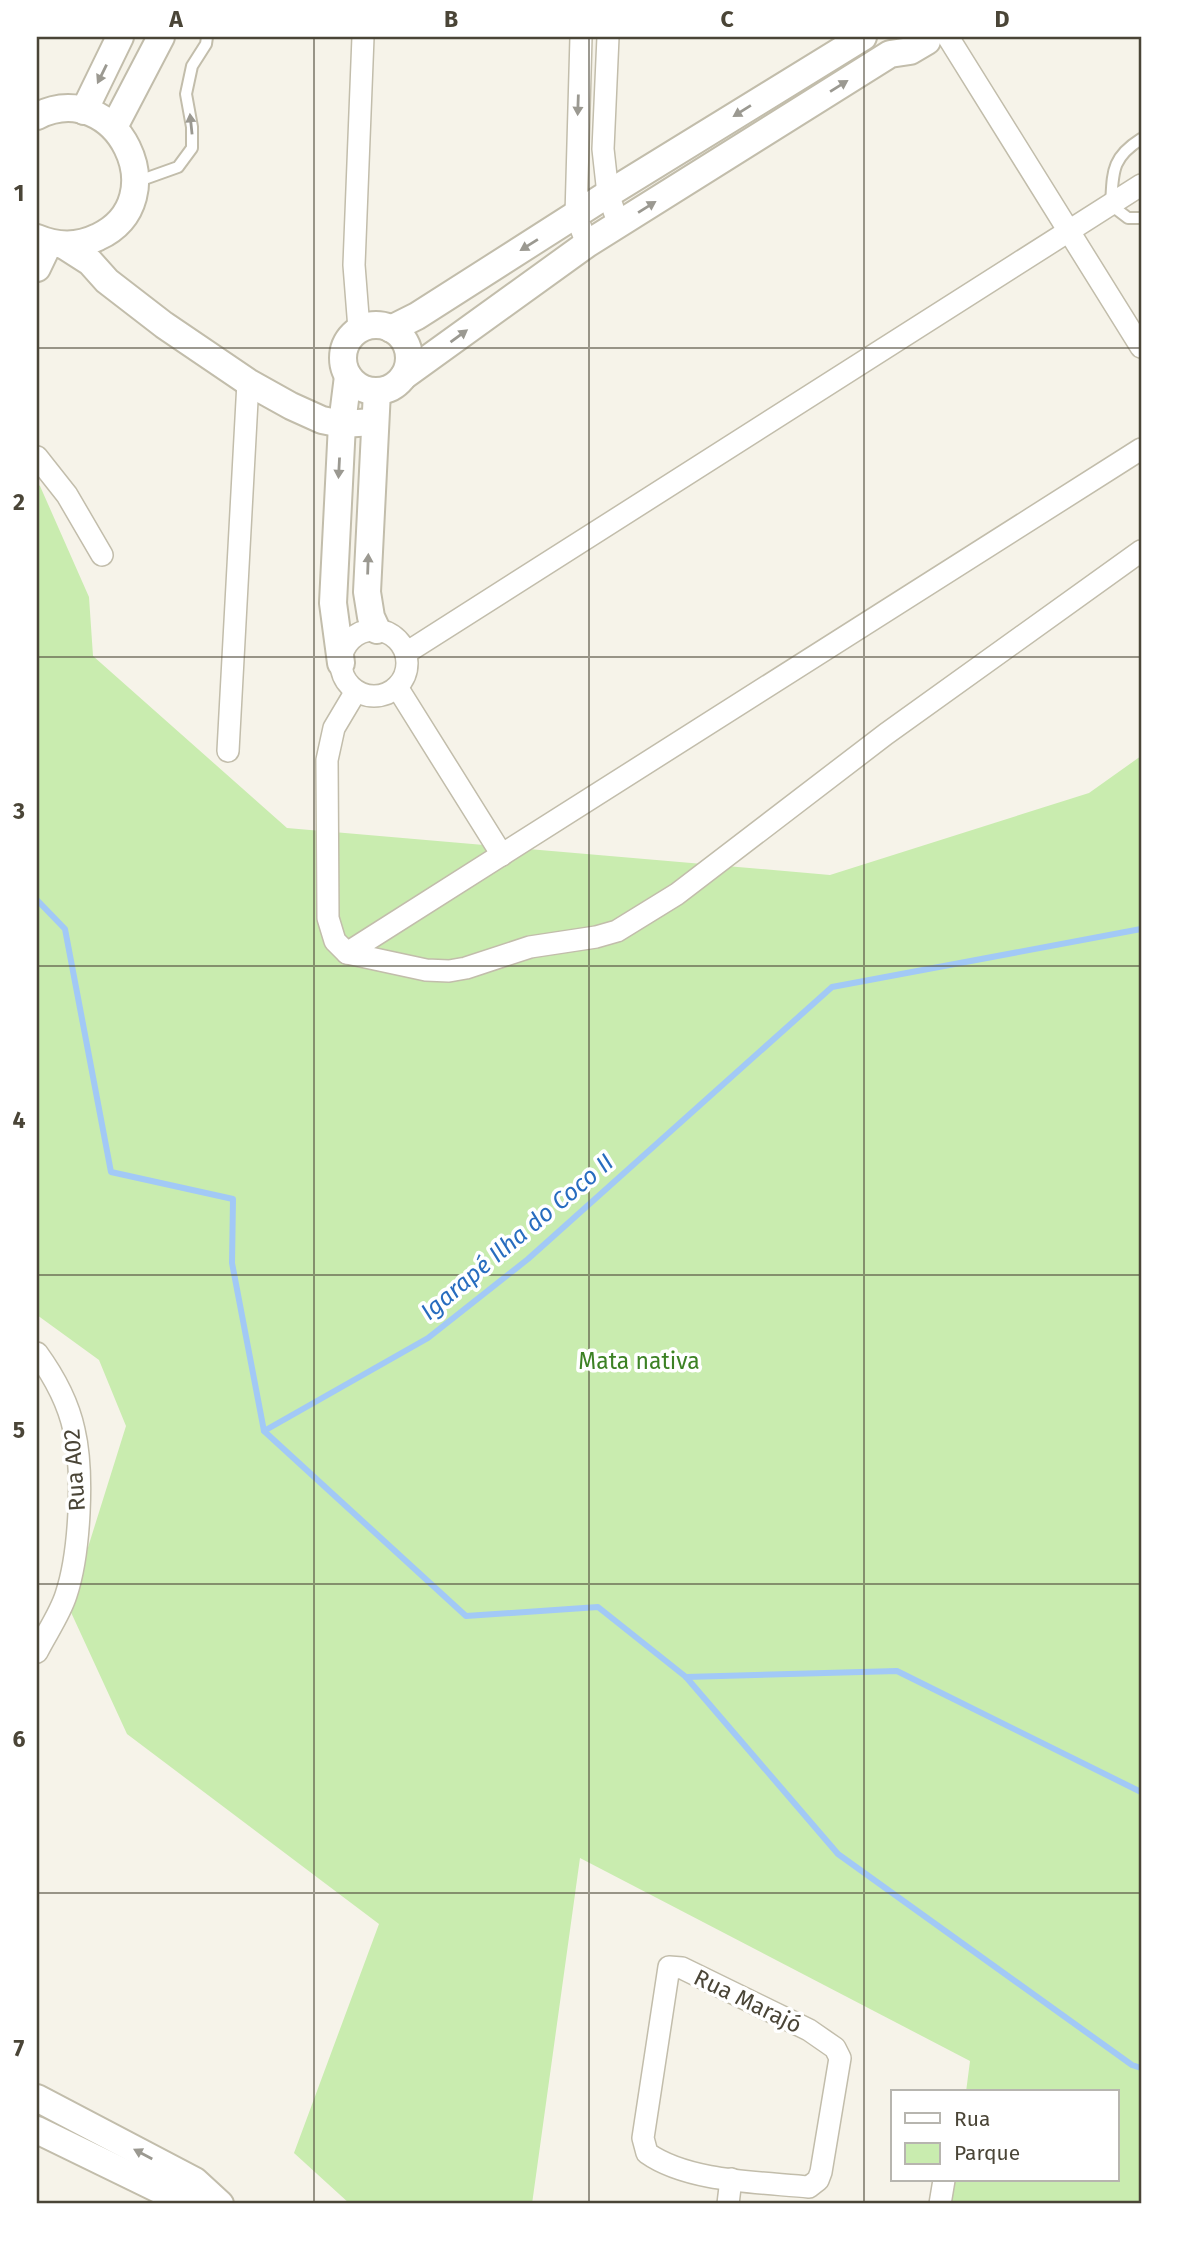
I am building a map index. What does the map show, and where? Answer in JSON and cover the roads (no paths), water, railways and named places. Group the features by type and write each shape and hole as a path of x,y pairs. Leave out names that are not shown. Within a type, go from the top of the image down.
{"street":[{"path":"84,111 120,37"},
{"path":"114,127 161,37"},
{"path":"359,329 354,265 363,37"},
{"path":"581,37 576,215 587,244"},
{"path":"608,37 603,149 608,194 619,225"},
{"path":"341,663 348,642 356,635 377,630 396,638 406,653 407,671 397,687 388,694 377,696 356,691 342,674 333,603 342,424 348,376 342,359 347,342 359,329 369,326 391,328 417,316 608,194 863,37"},
{"path":"348,376 359,386 377,391 396,384 587,244 890,54 910,51 931,38 1070,231 1141,347"},
{"path":"37,116 64,108 95,114 114,127 127,143 134,162 136,182 131,203 121,221 105,234 86,243 50,242"},
{"path":"406,653 1141,185"},
{"path":"37,268 50,242"},
{"path":"50,242 90,262 107,281 164,325 248,383 312,416 342,424 373,422"},
{"path":"391,328 400,335 409,355 404,376"},
{"path":"228,751 248,383"},
{"path":"377,391 373,422 367,592 371,617 377,630"},
{"path":"347,953 1141,449"},
{"path":"37,457 67,495 102,555"},
{"path":"356,691 334,728 327,760 328,918 335,941 347,953 426,970 449,971 466,968 530,947 596,937 617,931 677,894 886,734 1141,551"},
{"path":"397,687 502,855"},
{"name":"Rua A02","path":"37,1353 66,1405 74,1430 78,1458 78,1533 66,1595 37,1652"},
{"name":"Rua Marajó","path":"668,1967 682,1968 809,2030 835,2048 840,2058 818,2180 809,2187 731,2179 675,2168 660,2163 647,2153 643,2138 668,1967"},
{"path":"37,2098 181,2196"},
{"path":"37,2130 181,2196 207,2190 220,2204"},
{"path":"728,2204 731,2179"},
{"path":"940,2204 944,2182"}],"lane":[{"path":"136,182 178,167 192,148 192,127 186,94 192,66 206,44 207,37"},
{"path":"1141,139 1125,150 1113,172 1111,205 1128,218 1141,218"}],"waterway":[{"name":"Igarapé Ilha do Coco II","path":"37,900 65,929 111,1172 233,1199 232,1263 264,1431 428,1338 528,1259 832,987 1141,929"},
{"path":"264,1431 466,1616 598,1607 686,1677 838,1854 1132,2065 1141,2068"},
{"path":"686,1677 897,1671 1141,1792"}],"park label":[{"name":"Mata nativa","path":"639,1361"}]}
